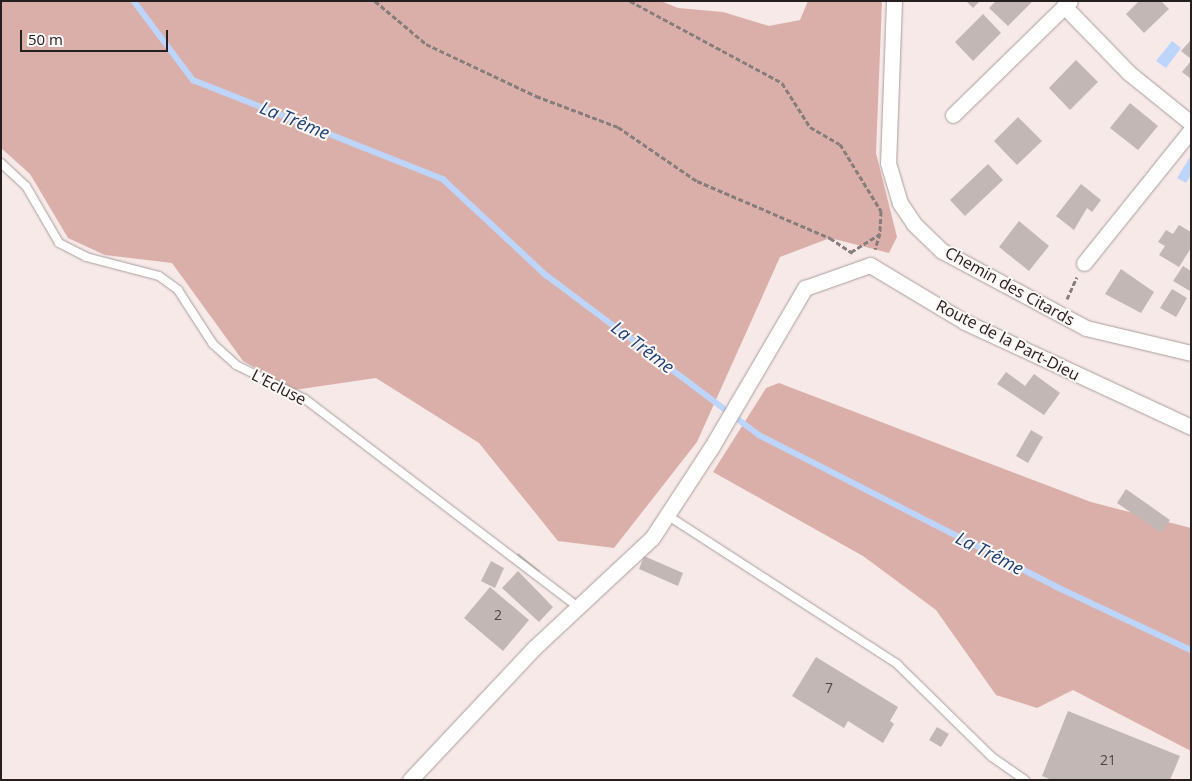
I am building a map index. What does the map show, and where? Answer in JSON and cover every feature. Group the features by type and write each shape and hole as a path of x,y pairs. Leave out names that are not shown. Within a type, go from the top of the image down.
{"street":[{"name":"Chemin des Citards","path":"894,1 888,163 900,203 914,224 942,251 1086,328 1191,353"},
{"path":"953,115 1067,4 1129,73 1191,123"},
{"path":"1084,263 1191,130"},
{"path":"410,780 534,648 652,538 711,448 805,288 870,265"},
{"name":"Route de la Part-Dieu","path":"870,265 965,322 1191,427"}],"lane":[{"name":"L'Ecluse","path":"1,163 26,186 59,243 86,257 159,276 178,290 213,344 236,365 305,398 578,607"},
{"path":"667,515 897,664 992,757 1025,780"}],"path":[{"path":"375,1 426,44 536,96 618,127 698,181 830,238 870,265 880,233 881,211 840,144 810,127 782,83 630,1"},
{"path":"851,252 880,233"},
{"path":"1060,314 1084,263"}],"shaded area":[{"path":"1,1 661,1 678,8 723,12 769,26 800,20 808,1 882,1 876,153 897,237 889,253 830,238 780,257 697,442 614,548 558,541 479,443 376,378 294,390 243,361 172,263 105,255 68,238 30,174 1,148"},
{"path":"779,383 1091,502 1191,528 1191,751 1073,690 1037,708 996,695 936,610 863,556 713,472 766,388"}],"water":[{"path":"1172,41 1181,48 1166,68 1156,61"},
{"path":"1190,157 1191,175 1186,183 1177,178"}],"building":[{"path":"966,1 980,1 973,8"},
{"path":"996,1 1033,1 1008,26 989,8"},
{"path":"1139,1 1161,1 1169,9 1144,33 1126,14"},
{"path":"983,14 1001,33 973,61 955,42"},
{"path":"1191,40 1191,59 1181,51"},
{"path":"1076,60 1098,82 1070,110 1049,88"},
{"path":"1191,61 1191,79 1182,72"},
{"path":"1130,103 1158,126 1138,150 1110,128"},
{"path":"1018,117 1042,141 1017,165 994,141"},
{"path":"988,164 1003,180 965,216 950,200"},
{"path":"1081,184 1101,200 1092,212 1087,208 1074,230 1056,216"},
{"path":"1019,221 1049,246 1029,271 999,247"},
{"path":"1179,225 1191,232 1191,248 1179,267 1159,255 1165,246 1158,242 1166,230 1173,234"},
{"path":"1183,266 1191,271 1190,291 1173,281"},
{"path":"1121,269 1154,292 1141,313 1105,294"},
{"path":"1172,289 1187,298 1176,317 1160,308"},
{"path":"1006,372 1025,386 1034,374 1060,393 1044,415 997,384"},
{"path":"1031,430 1043,437 1028,463 1016,456"},
{"path":"1126,489 1170,520 1161,533 1117,503"},
{"path":"518,553 540,571 538,574 516,557"},
{"path":"644,556 683,573 678,586 639,569"},
{"path":"491,561 504,568 495,588 481,581"},
{"path":"518,571 553,607 539,622 502,588"},
{"path":"490,587 529,620 503,651 464,618"},
{"path":"816,657 898,707 890,721 894,724 883,743 848,721 844,728 792,696"},
{"path":"1068,711 1180,756 1170,780 1052,780 1042,776"},
{"path":"937,727 949,734 941,747 929,740"}],"waterway":[{"name":"La Trême","path":"134,1 193,80 443,179 546,275 759,435 1057,587 1191,650"}]}
